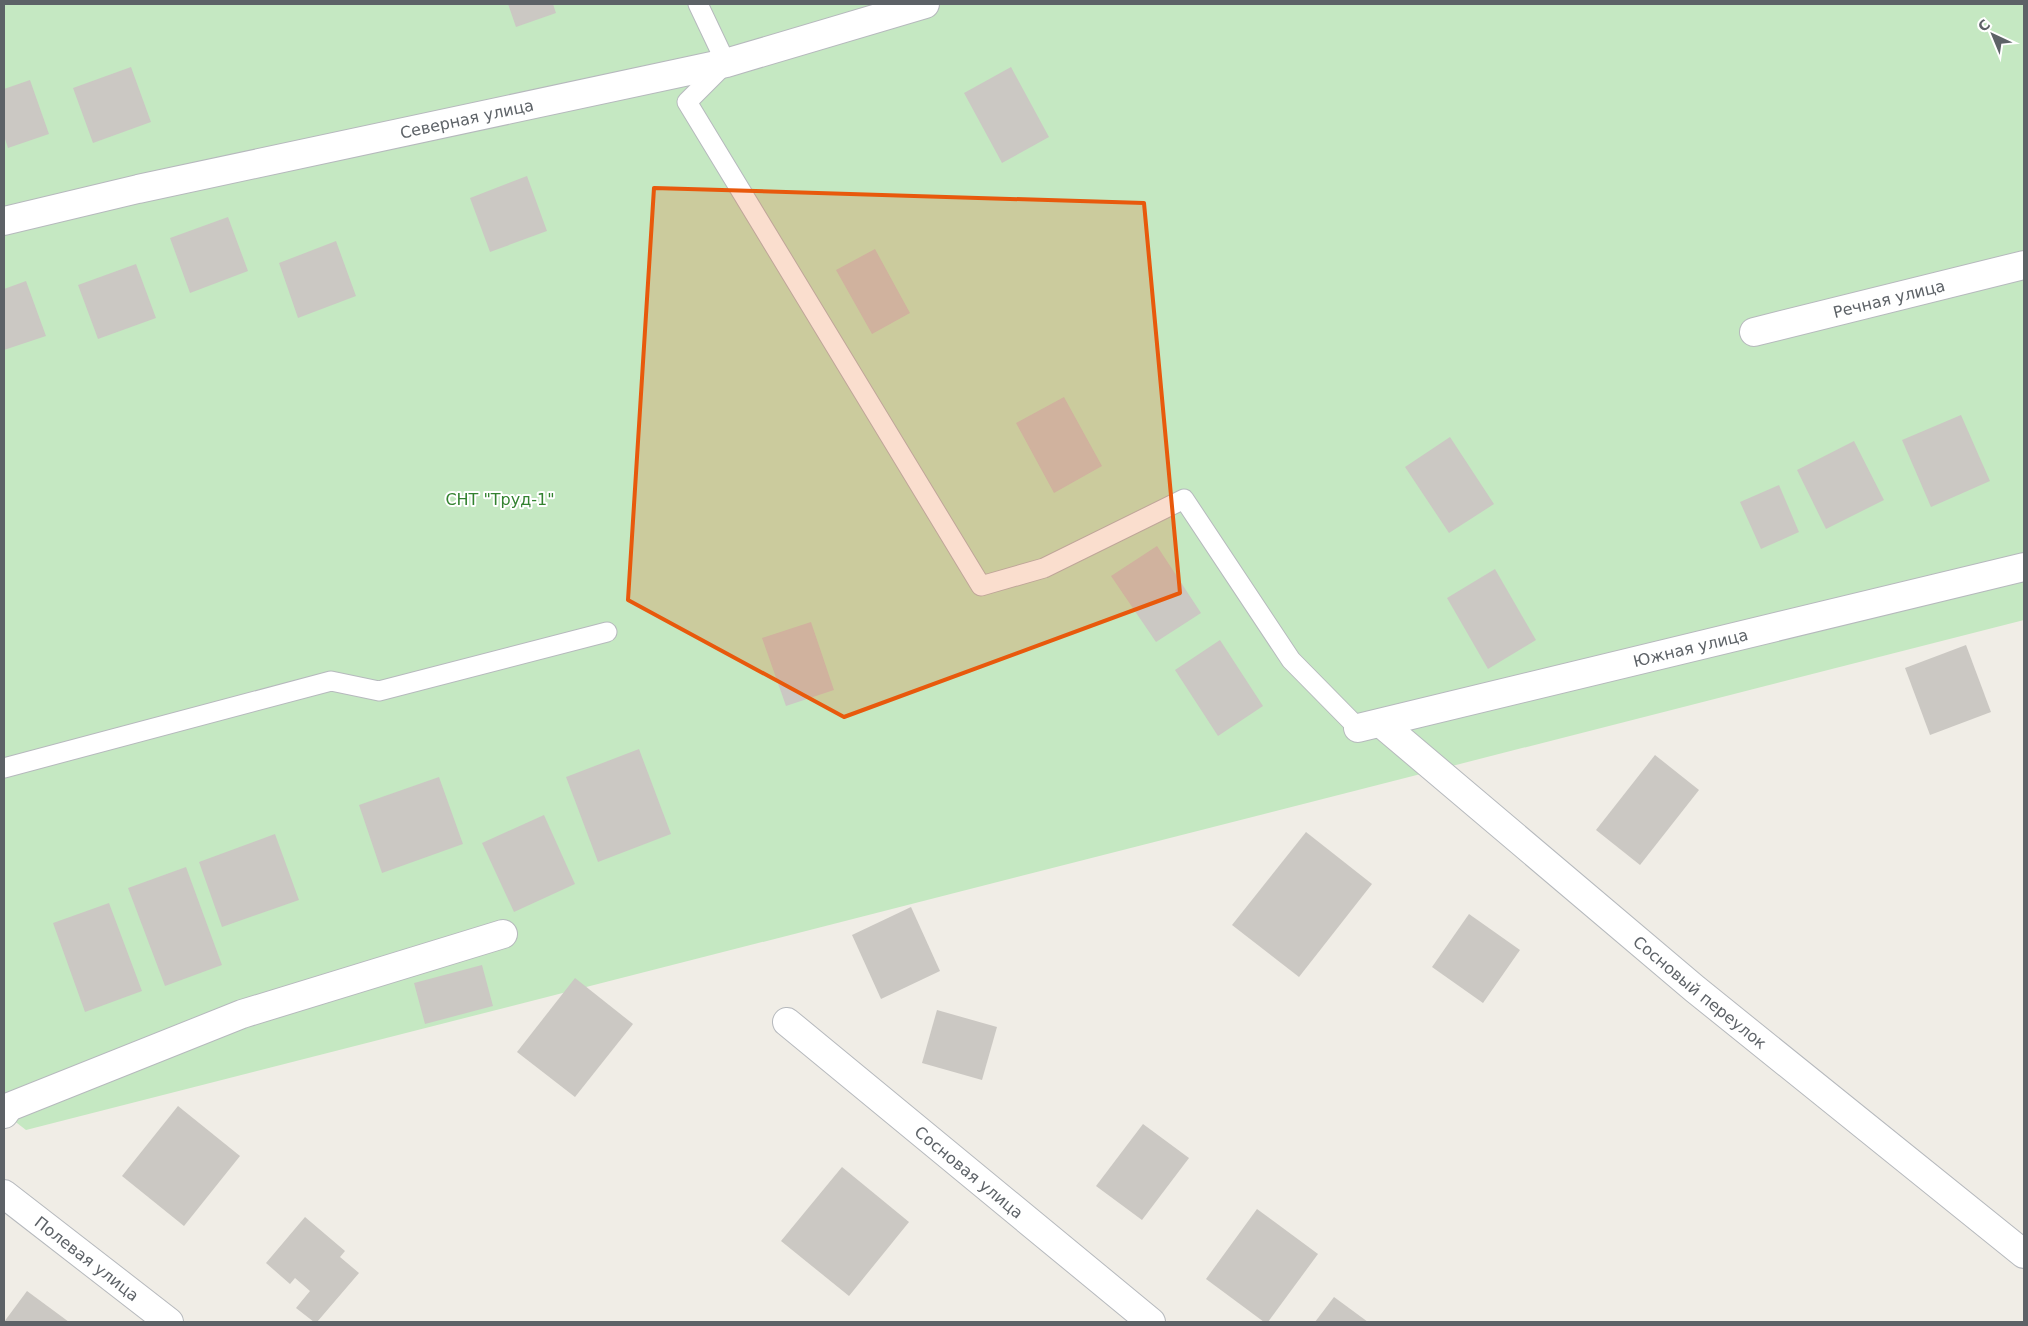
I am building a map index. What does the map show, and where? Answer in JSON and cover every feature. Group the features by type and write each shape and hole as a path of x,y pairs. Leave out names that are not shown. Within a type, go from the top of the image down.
{"street":[{"name":"Северная улица","path":"4,221 148,186 726,63 925,4"},
{"name":"Речная улица","path":"1754,332 2024,265"},
{"name":"Южная улица","path":"1370,726 2024,567"},
{"name":"Сосновый переулок","path":"1370,726 2024,1254"},
{"path":"4,1114 9,1107 242,1014 503,934"},
{"name":"Сосновая улица","path":"787,1022 1151,1322"},
{"name":"Полевая улица","path":"4,1194 169,1322"}],"lane":[{"path":"698,4 726,63 687,102 981,586 1044,568 1184,500 1292,660 1370,726"},
{"path":"4,768 331,681 379,691 607,632"}],"highlighted area":[{"path":"654,188 1144,203 1180,593 844,717 628,600"}],"green space":[{"name":"СНТ \"Труд-1\"","path":"4,4 2024,4 2024,620 26,1130 4,1113"}],"building":[{"path":"508,4 553,4 556,13 516,27"},
{"path":"131,67 151,122 93,143 73,88"},
{"path":"1011,67 1049,137 1002,163 964,93"},
{"path":"30,80 49,134 8,148 4,136 4,89"},
{"path":"527,176 547,231 490,252 470,198"},
{"path":"228,217 248,271 190,293 170,238"},
{"path":"336,241 356,296 298,318 279,263"},
{"path":"875,249 910,313 872,334 836,270"},
{"path":"136,264 156,318 98,339 78,285"},
{"path":"26,281 46,336 4,350 4,289"},
{"path":"1064,397 1102,466 1054,493 1016,423"},
{"path":"1961,415 1990,481 1931,507 1902,440"},
{"path":"1450,437 1494,504 1449,533 1405,467"},
{"path":"1854,441 1884,500 1826,529 1797,470"},
{"path":"1779,485 1799,532 1761,549 1740,502"},
{"path":"1157,546 1201,613 1156,642 1111,576"},
{"path":"1495,569 1536,640 1488,669 1447,598"},
{"path":"811,622 834,690 786,706 762,638"},
{"path":"1220,640 1263,706 1218,736 1175,670"},
{"path":"1966,645 1991,712 1930,735 1905,668"},
{"path":"639,749 671,834 598,862 566,777"},
{"path":"1655,755 1699,790 1640,865 1596,830"},
{"path":"439,777 463,844 382,873 359,805"},
{"path":"544,815 575,884 514,912 482,843"},
{"path":"1306,832 1372,884 1299,977 1232,925"},
{"path":"275,834 299,900 222,927 199,862"},
{"path":"186,867 222,965 165,986 128,888"},
{"path":"109,903 142,991 85,1012 53,923"},
{"path":"911,907 940,971 881,999 852,935"},
{"path":"1469,914 1520,950 1483,1003 1432,967"},
{"path":"482,965 493,1006 425,1024 414,983"},
{"path":"575,978 633,1024 575,1097 517,1052"},
{"path":"937,1010 997,1027 982,1080 922,1063"},
{"path":"178,1106 240,1156 184,1226 122,1176"},
{"path":"1143,1124 1189,1158 1142,1220 1096,1186"},
{"path":"842,1167 909,1222 849,1296 781,1241"},
{"path":"1257,1209 1318,1254 1268,1322 1264,1322 1206,1279"},
{"path":"305,1217 345,1251 340,1257 359,1273 317,1322 314,1322 296,1308 310,1291 295,1278 290,1284 266,1263"},
{"path":"27,1291 69,1322 4,1322"},
{"path":"1334,1297 1368,1322 1315,1322"}]}
